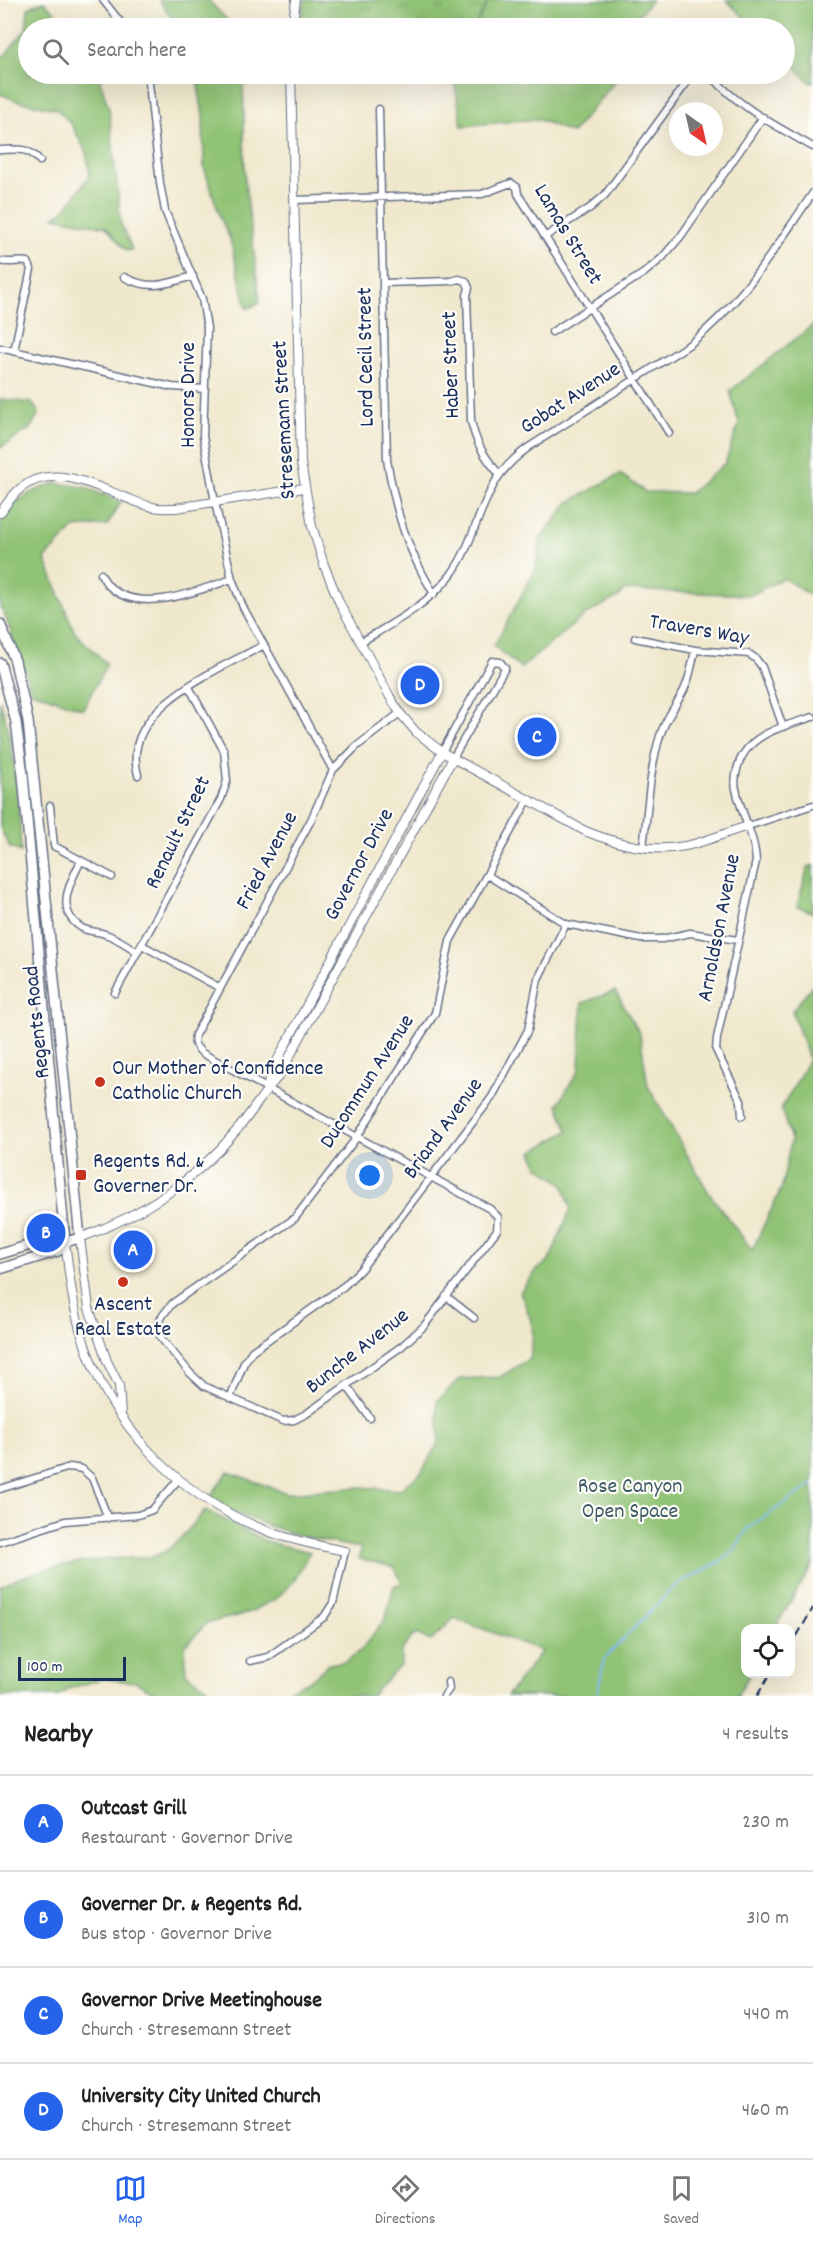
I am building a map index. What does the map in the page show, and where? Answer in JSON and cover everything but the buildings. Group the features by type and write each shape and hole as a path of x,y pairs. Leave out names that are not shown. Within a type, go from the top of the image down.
{"main road":[{"name":"Regents Road","path":"0,624 15,661 28,721 80,1238"},
{"name":"Regents Road","path":"0,663 16,722 23,776 65,1242"},
{"name":"Governor Drive","path":"0,1254 57,1237 65,1242"},
{"name":"Governor Drive","path":"0,1269 58,1251 65,1242 80,1238"}],"street":[{"path":"103,0 116,18"},
{"path":"293,18 296,0"},
{"name":"Honors Drive","path":"149,84 165,211 202,299 207,328 203,436 232,579 243,607 333,770"},
{"name":"Stresemann Street","path":"291,84 301,463 304,488 312,526 324,565 340,604 400,713 416,732 442,752 585,831 626,846 663,849 686,846 748,826"},
{"path":"546,236 590,208 605,195 686,84"},
{"path":"722,84 763,117 813,147"},
{"name":"Lord Cecil Street","path":"379,109 387,460 394,501 403,532 416,564 434,594"},
{"path":"552,332 644,273 662,258 681,236 763,117"},
{"path":"0,150 19,148 33,152 40,161"},
{"name":"Lamas Street","path":"294,200 482,194 511,183 669,433"},
{"name":"Gobat Avenue","path":"361,642 412,612 434,594 464,553 500,475 529,447 690,344 713,325 734,304 813,193"},
{"path":"0,261 11,264 20,261 28,262 31,269 14,351"},
{"path":"124,277 138,285 156,286 193,276"},
{"name":"Haber Street","path":"384,283 459,279 466,281 469,288 467,295 472,428 487,461 500,475"},
{"path":"0,348 172,387 205,389"},
{"path":"0,513 23,487 50,477 76,479 156,508 176,508 304,488"},
{"path":"101,574 109,587 124,595 160,600 181,596 232,579"},
{"name":"Travers Way","path":"635,638 695,650 749,654 762,667 783,727"},
{"path":"138,775 134,761 138,742 159,708 173,695 264,645"},
{"path":"643,847 654,761 660,735 689,678 695,650"},
{"name":"Governor Drive","path":"80,1238 109,1228 151,1205 192,1175 232,1136 267,1088 279,1076 453,758 505,668 500,662 492,661 442,752 271,1072 267,1088"},
{"name":"Renault Street","path":"115,993 221,799 227,781 224,751 189,687"},
{"name":"Fried Avenue","path":"267,1088 202,1053 196,1047 195,1035 311,820 333,770 357,746 400,713"},
{"name":"Arnoldson Avenue","path":"742,1116 741,1101 716,1050 756,861 748,826 735,788 739,763 754,742 766,733 813,717"},
{"name":"Ducommun Avenue","path":"230,1398 204,1386 190,1373 161,1338 158,1324 173,1303 295,1218 357,1137 435,1013 450,941 528,800"},
{"path":"748,826 813,805"},
{"path":"50,806 54,846 112,877"},
{"path":"81,861 68,887 65,899 67,909 74,921 82,928 106,934 138,952"},
{"path":"487,875 566,924 641,939 662,939 690,933 738,940"},
{"name":"Briand Avenue","path":"230,1398 244,1363 252,1351 344,1286 361,1269 492,1096 528,1030 538,979 566,924"},
{"path":"142,945 220,988"},
{"path":"267,1088 432,1176"},
{"name":"Bunche Avenue","path":"230,1398 283,1421 294,1420 347,1386 402,1346 424,1326 497,1230 498,1217 490,1209 432,1176"},
{"name":"Regents Road","path":"80,1238 89,1308 104,1353 118,1385 121,1415"},
{"name":"Regents Road","path":"65,1242 81,1334 107,1396 150,1454 178,1480 210,1503 250,1524 293,1540 345,1551"},
{"path":"446,1296 474,1318"},
{"path":"347,1386 370,1418"},
{"path":"0,1489 70,1467 82,1469 92,1478 108,1518"},
{"path":"0,1542 65,1521 138,1515 152,1510 178,1480"},
{"path":"250,1661 268,1657 324,1617 333,1604 345,1551"},
{"path":"444,1696 448,1689 448,1682"}],"green space":[{"path":"159,0 208,0 225,18 172,18"},
{"path":"305,0 489,0 479,18 302,18"},
{"path":"489,0 652,0 638,18 479,18"},
{"path":"726,0 813,0 813,82 810,82 795,67 795,18 745,18"},
{"path":"44,1 60,18 27,18 28,8"},
{"path":"18,39 18,84 101,84 109,109 121,224 132,249 127,251 106,227 54,217 67,207 90,175 86,152 71,124 57,109 18,101 0,94 0,58"},
{"path":"198,84 243,84 245,180 260,302 247,309 230,239 220,217 204,167 203,116"},
{"path":"455,84 613,84 572,133 538,119 462,126"},
{"path":"813,325 813,597 783,578 751,595 624,590 620,596 585,615 521,668 494,646 535,570 541,538 569,502 620,474 646,492 690,493 725,463 739,424 730,391"},
{"path":"0,399 32,403 39,413 30,429 0,448"},
{"path":"56,483 84,487 121,502 107,525 74,528 45,559 75,633 107,664 83,709 31,691 6,618 0,607 1,523 10,508 17,502 39,489"},
{"path":"0,700 15,775 21,852 9,847 0,827"},
{"path":"813,865 813,913 797,906 808,867"},
{"name":"Rose Canyon Open Space","path":"813,984 813,1564 777,1624 741,1624 741,1678 748,1678 737,1696 507,1696 542,1651 454,1618 431,1641 414,1635 401,1651 401,1665 371,1696 276,1696 309,1681 329,1664 346,1661 361,1650 385,1619 394,1586 402,1583 394,1567 359,1559 361,1548 321,1540 264,1524 209,1498 228,1472 287,1493 361,1487 399,1490 421,1473 439,1442 437,1401 460,1379 500,1377 529,1359 533,1340 532,1324 520,1292 537,1270 549,1261 571,1208 563,1184 539,1167 532,1152 568,1131 558,1104 579,1070 582,1003 615,991 640,1034 648,1086 709,1193 752,1250 782,1187 791,1139 781,1109 809,1059 792,1011"},
{"path":"205,1510 268,1542 310,1552 293,1582 276,1599 246,1614 207,1623 185,1646 186,1673 218,1696 160,1696 135,1682 101,1679 68,1689 58,1696 0,1696 0,1587 27,1575 61,1566 96,1560 158,1555 179,1539"}],"waterway":[{"path":"597,1696 604,1659 676,1585 721,1561 733,1552 748,1528 813,1484"}],"railway":[{"path":"795,1639 813,1608"},
{"path":"757,1696 768,1678"}],"place":[{"name":"University City United Church","path":"420,685"},
{"name":"Governor Drive Meetinghouse","path":"537,737"},
{"name":"Our Mother of Confidence Catholic Church","path":"100,1082"},
{"name":"Regents Rd. & Governer Dr.","path":"81,1175"},
{"name":"Governer Dr. & Regents Rd.","path":"46,1233"},
{"name":"Outcast Grill","path":"133,1250"},
{"name":"Ascent Real Estate","path":"123,1282"}]}
